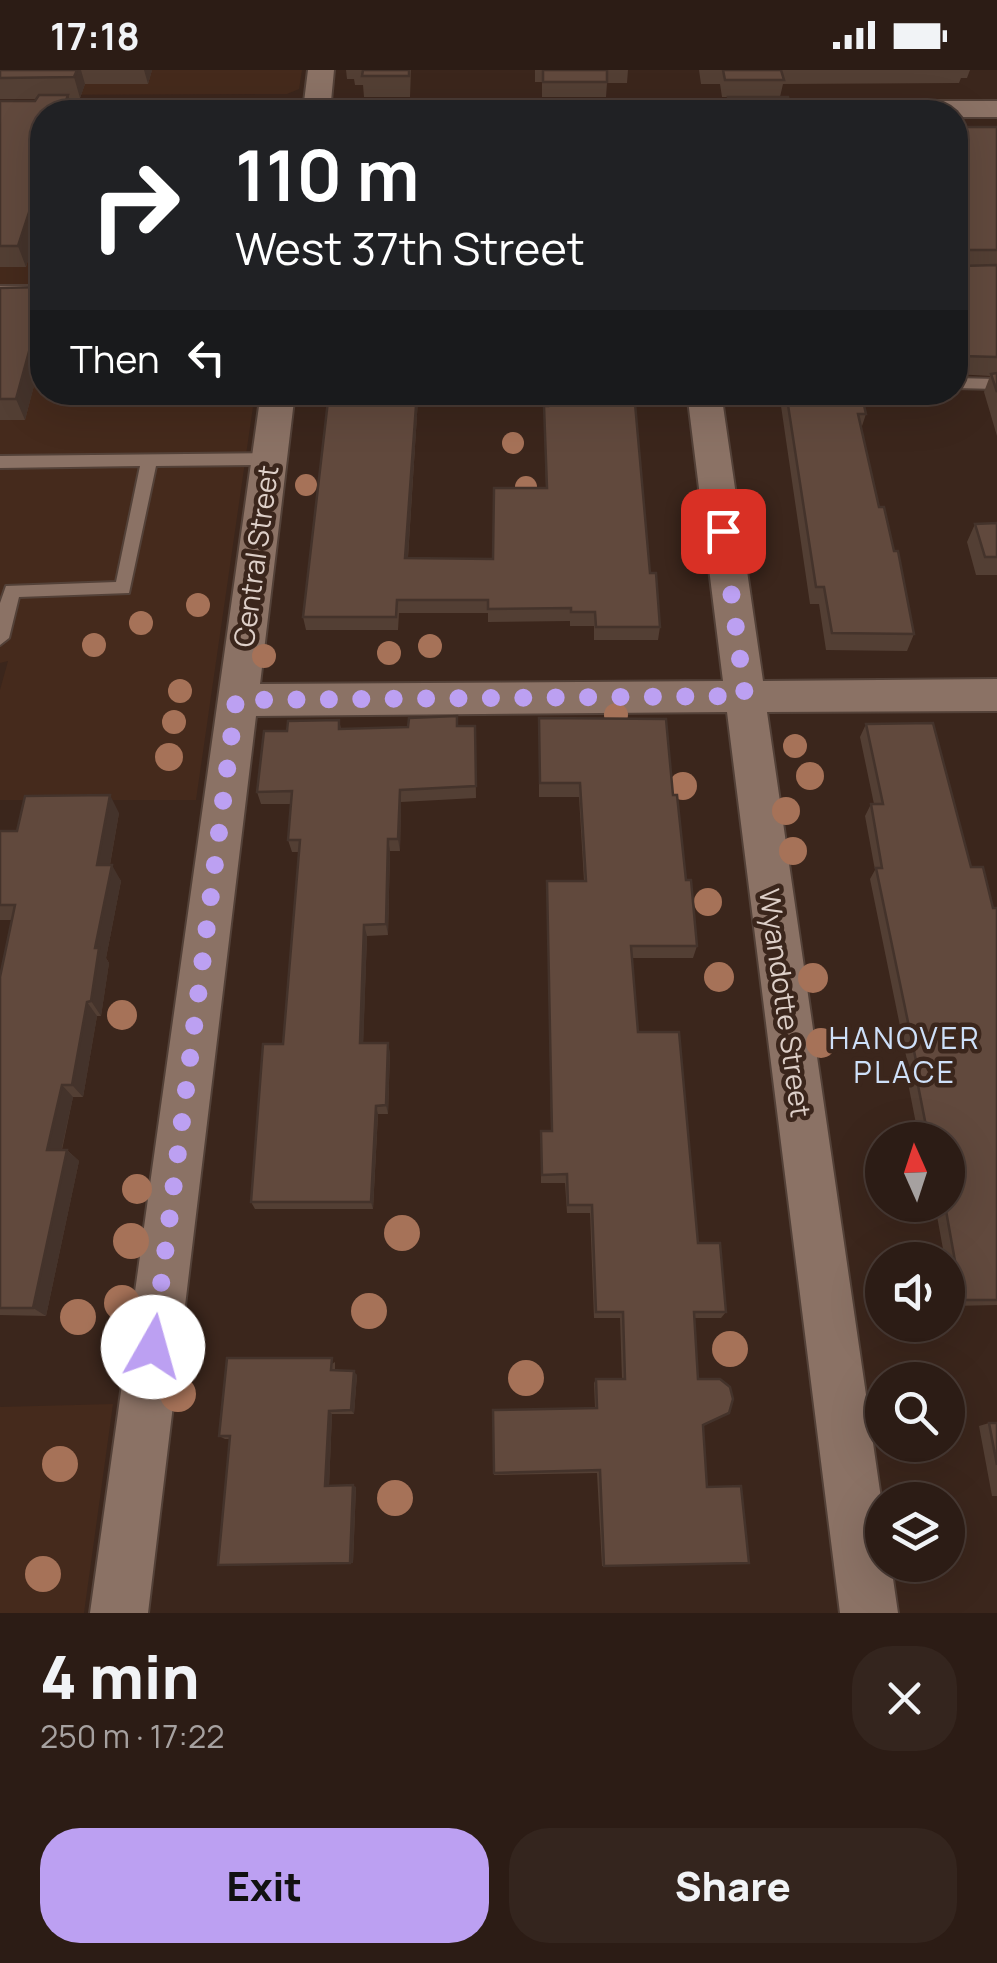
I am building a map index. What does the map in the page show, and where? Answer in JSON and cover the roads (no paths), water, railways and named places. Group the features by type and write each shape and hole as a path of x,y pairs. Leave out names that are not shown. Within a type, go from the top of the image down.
{"street":[{"path":"317,100 321,70"},
{"path":"662,81 665,100"},
{"path":"968,109 997,109"},
{"path":"0,110 30,110"},
{"name":"Central Street","path":"119,1613 276,405"},
{"name":"Wyandotte Street","path":"706,405 869,1613"},
{"path":"236,700 997,695"}],"lane":[{"path":"0,291 30,291"},
{"path":"968,383 997,384"},
{"path":"0,462 269,458"},
{"path":"0,638 6,591 123,588 148,460"}],"district":[{"name":"HANOVER PLACE","path":"905,1054"}]}
